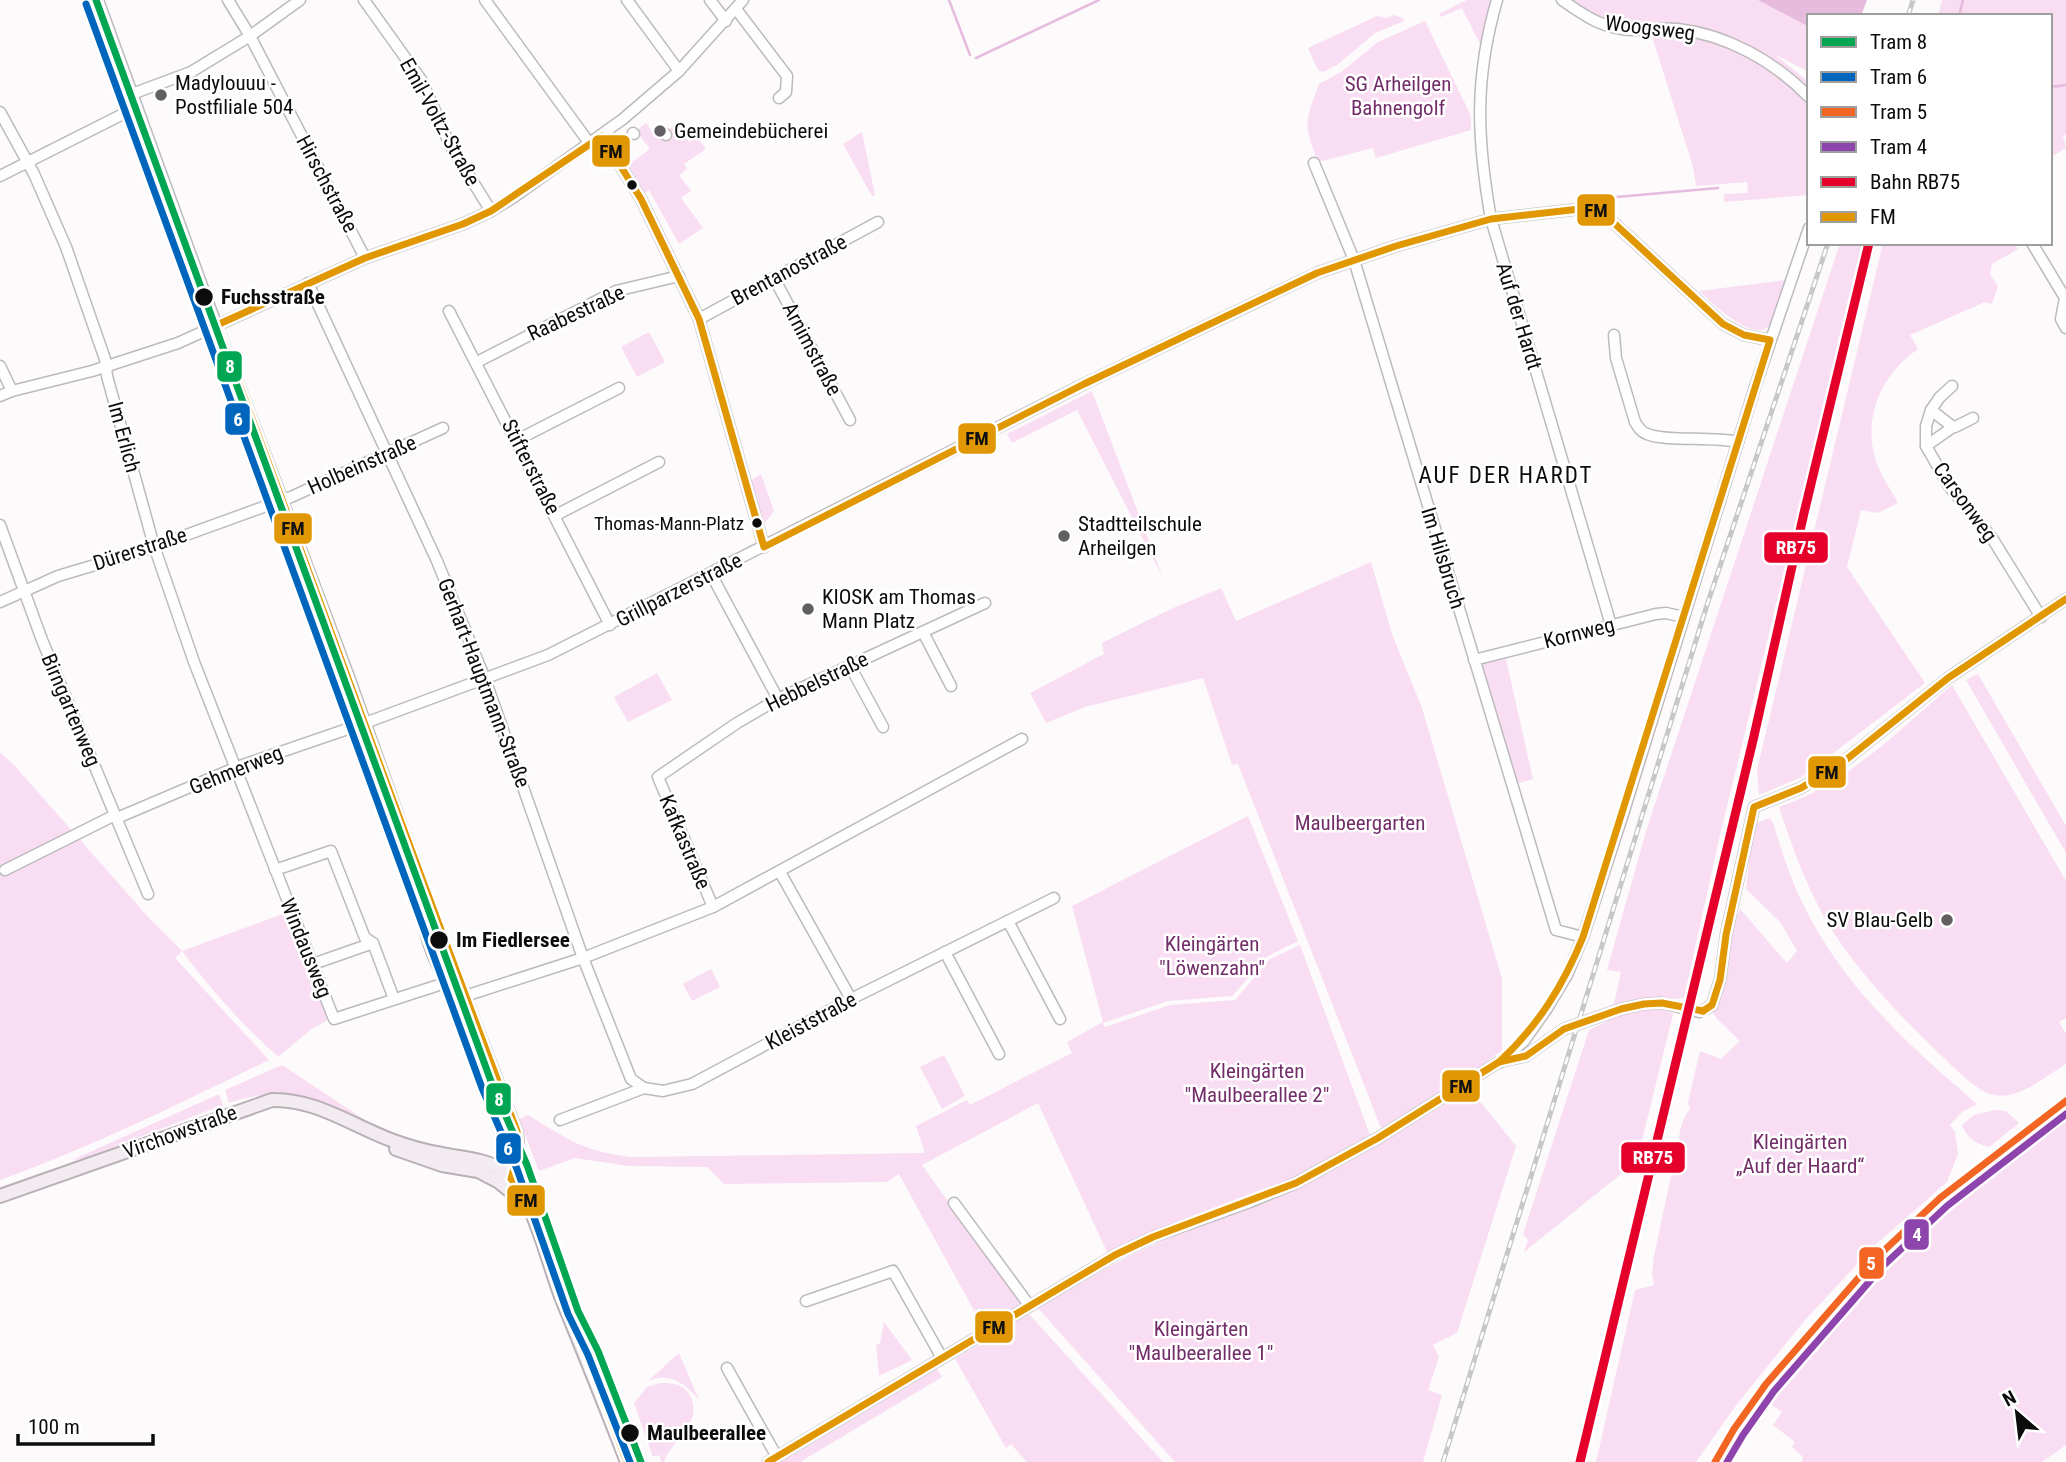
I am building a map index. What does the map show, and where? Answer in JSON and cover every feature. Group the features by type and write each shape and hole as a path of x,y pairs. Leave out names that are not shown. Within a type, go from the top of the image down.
{"main road":[{"name":"Virchowstraße","path":"0,1196 272,1100 317,1106 401,1152 442,1165 503,1177"},
{"path":"503,1177 520,1189 537,1224 562,1299 626,1462"}],"street":[{"path":"98,0 286,508 423,914 423,926 445,983 467,1028 510,1141 503,1177"},
{"name":"Hirschstraße","path":"228,0 250,36 365,258"},
{"path":"132,94 191,72 250,36 300,0"},
{"name":"Emil-Voltz-Straße","path":"364,0 422,81 450,145 491,211"},
{"path":"485,0 590,144"},
{"path":"627,0 679,71"},
{"path":"710,0 726,21"},
{"path":"0,396 106,367 178,343 365,258 463,224 491,211 602,136 679,71 744,0"},
{"name":"Auf der Hardt","path":"1497,0 1484,57 1478,117 1483,174 1491,219 1611,625"},
{"name":"Woogsweg","path":"1562,0 1597,23 1612,28 1676,29 1706,34 1778,69 1807,95"},
{"path":"736,9 787,76 786,92 779,98"},
{"path":"0,176 137,107"},
{"name":"Im Erlich","path":"0,112 66,247 106,367 154,546 194,662 237,767"},
{"path":"602,136 641,199 699,319 764,547"},
{"name":"Im Hilsbruch","path":"1314,163 1354,260 1556,930 1583,937"},
{"name":"Grillparzerstraße","path":"361,725 548,655 1084,384 1292,284 1354,260 1491,219 1589,208 1601,211 1723,324 1744,335 1770,340"},
{"name":"Brentanostraße","path":"699,319 878,222"},
{"path":"727,1368 772,1459 1096,1266 1153,1237 1250,1202 1296,1182 1398,1126 1499,1062 1524,1041 1567,975 1583,937 1770,340 1807,234"},
{"path":"2033,245 2064,298 2060,319 2066,328"},
{"name":"Raabestraße","path":"477,362 616,291 679,276"},
{"name":"Arnimstraße","path":"774,278 850,420"},
{"name":"Gerhart-Hauptmann-Straße","path":"308,283 437,561 485,679 583,958 631,1079 644,1088"},
{"name":"Stifterstraße","path":"449,311 610,625"},
{"path":"1614,335 1616,358 1639,430 1656,436 1718,438 1738,442"},
{"path":"0,366 12,391"},
{"path":"1926,446 1954,427 1931,410 1952,386"},
{"path":"517,440 619,388"},
{"name":"Carsonweg","path":"1931,410 1926,426 1926,446 1949,486 1992,538 2040,617"},
{"name":"Carsonweg","path":"1955,427 1973,418"},
{"name":"Holbeinstraße","path":"281,500 443,428"},
{"path":"555,515 659,462"},
{"name":"Dürerstraße","path":"0,602 58,576 154,546 281,500"},
{"name":"Birngartenweg","path":"0,525 42,640 148,894"},
{"path":"711,574 778,699"},
{"path":"1499,1062 1526,1056 1564,1029 1621,1009 1662,1003 1703,1011 1712,1005 1720,980 1726,936 1754,807 1801,788 1842,763 1948,678 2066,600"},
{"name":"Hebbelstraße","path":"658,777 737,723 778,699 985,603"},
{"name":"Kornweg","path":"1474,660 1666,613 1684,617"},
{"path":"923,632 951,686"},
{"path":"850,666 883,727"},
{"path":"361,725 517,1131 517,1164 503,1177"},
{"name":"Gehmerweg","path":"5,870 116,817 237,767 361,725"},
{"path":"453,1000 583,958 713,907 1022,739"},
{"name":"Windausweg","path":"237,767 334,1019 445,983"},
{"name":"Kafkastraße","path":"658,777 713,907"},
{"path":"275,870 331,851 365,938 373,943 394,999"},
{"path":"780,872 851,999"},
{"name":"Kleiststraße","path":"560,1120 644,1088 663,1091 692,1084 851,999 1054,898"},
{"path":"1008,921 1060,1020"},
{"path":"313,964 373,943"},
{"path":"945,952 985,1039 999,1054"},
{"path":"954,1203 1029,1305"},
{"path":"806,1301 894,1271 942,1358"}],"green space":[{"path":"1467,0 1493,0 1481,46 1462,8 1441,17 1439,14"},
{"path":"1569,0 1758,0 1807,26 1805,70 1774,54 1807,80 1807,88 1781,65 1739,43 1807,101 1807,195 1724,202 1724,194 1748,193 1747,182 1696,186 1693,167 1651,33 1600,20"},
{"path":"1942,0 2066,0 2066,134 2063,136 2066,148 2052,157 2052,14 1938,14"},
{"path":"1394,15 1404,21 1375,33 1337,65 1323,72 1318,70 1308,48 1377,16 1386,18"},
{"name":"SG Arheilgen Bahnengolf","path":"1425,21 1471,116 1471,130 1376,158 1373,148 1318,162 1308,123 1319,84 1341,72 1378,42"},
{"path":"646,123 657,138 676,124 689,142 697,137 706,149 684,164 687,169 679,175 691,191 681,198 703,228 679,244 649,190 645,193 628,165 650,149 636,131"},
{"path":"862,132 875,195 872,196 843,144"},
{"path":"1839,245 1864,245 1719,839 1684,998 1653,1000 1613,1008 1621,972 1607,970 1647,828"},
{"path":"1883,245 2015,245 2018,249 1992,264 1990,275 1998,286 1992,304 1985,302 1910,335 1918,349 1894,371 1878,399 1873,415 1871,431 1877,464 1898,503 1878,513 1861,510 1847,567 1925,683 1802,777 1759,795 1757,770"},
{"path":"1786,280 1772,322 1765,329 1757,330 1735,321 1699,291"},
{"path":"649,332 665,362 637,377 621,347"},
{"path":"1092,391 1163,578 1077,410 1012,443 1007,434"},
{"path":"761,474 774,511 764,524 750,481"},
{"name":"Maulbeergarten","path":"1371,562 1392,634 1422,708 1502,979 1502,1050 1468,1076 1381,1128 1238,764 1232,765 1203,678 1085,707 1046,723 1030,693 1104,654 1102,643 1221,588 1236,621"},
{"path":"1505,655 1533,779 1516,784 1482,668 1485,661"},
{"path":"657,673 672,700 628,722 614,697"},
{"path":"1978,674 2066,826 2066,853 1966,680"},
{"name":"SV Blau-Gelb","path":"1952,685 2066,881 2066,1018 2059,1022 2066,1034 2066,1064 2032,1086 2003,1096 1988,1093 1960,1073 1902,1017 1852,958 1830,927 1812,894 1779,807 1827,785 1849,771 1892,738"},
{"path":"0,752 182,951 175,958 269,1060 102,1139 0,1180"},
{"path":"1248,816 1298,941 1268,956 1232,996 1168,1001 1103,1023 1105,1027 1170,1005 1235,1000 1270,959 1300,945 1370,1135 1293,1178 1248,1198 1151,1232 1108,1254 1038,1103 922,1165 1021,1304 983,1327 899,1174 887,1182 724,1184 707,1167 628,1166 575,1158 539,1171 519,1119 528,1115 565,1138 588,1148 632,1157 925,1153 916,1126 967,1100 970,1105 1072,1053 1067,1042 1103,1022 1072,906"},
{"name":"Kleingärten „Auf der Haard“","path":"1770,818 1798,894 1837,961 1879,1013 1977,1104 1962,1112 1950,1125 1955,1132 1958,1154 1947,1182 1875,1245 1805,1320 1737,1404 1696,1462 1596,1462 1635,1290 1654,1285 1654,1256 1674,1162 1681,1153 1680,1131 1690,1109 1688,1102 1700,1051 1721,1059 1740,1041 1712,1011 1725,977 1729,936 1740,909 1787,963 1797,951 1781,923 1746,889 1753,824"},
{"path":"288,912 329,1016 278,1057 227,1006 182,951"},
{"path":"711,969 720,987 692,1001 683,984"},
{"path":"1651,1007 1673,1014 1637,1161 1524,1252 1528,1240 1523,1234 1589,1030 1618,1016"},
{"path":"944,1055 965,1096 942,1109 920,1067"},
{"path":"282,1065 374,1126 373,1128 321,1103 287,1095 250,1097 229,1103 225,1090"},
{"name":"Kleingärten \"Maulbeerallee 1\"","path":"1470,1089 1516,1146 1457,1333 1433,1345 1439,1357 1428,1390 1442,1395 1423,1462 1175,1462 1038,1308 1110,1266 1155,1244 1264,1204 1321,1177"},
{"path":"219,1094 223,1105 82,1159 72,1160"},
{"path":"2066,1097 2066,1445 2042,1462 1802,1462 1803,1457 1792,1447 1795,1442 1773,1425 1782,1412 1765,1400 1755,1411 1748,1403 1846,1286 1901,1228 1970,1170"},
{"path":"1995,1110 2006,1111 2019,1123 1989,1147 1972,1139 1962,1125 1974,1115"},
{"path":"1029,1314 1163,1462 1027,1462 1011,1444 1006,1448 955,1359"},
{"path":"884,1322 912,1360 879,1376 876,1345 880,1343"},
{"path":"679,1353 699,1400 688,1389 670,1378 648,1381"},
{"path":"937,1369 942,1377 800,1462 781,1462"},
{"path":"660,1383 680,1386 689,1394 693,1404 691,1422 664,1462 659,1455 653,1457 634,1403 647,1387"},
{"path":"1743,1409 1751,1417 1725,1462 1712,1462 1722,1441"}],"shaded area":[{"path":"1758,0 1867,0 1862,14 1807,14 1807,26"}],"waterway":[{"path":"949,0 970,55"},
{"path":"976,58 1099,0"},
{"path":"1960,14 1963,0"},
{"path":"2052,87 2066,85"},
{"path":"1605,198 1718,188"}],"railway":[{"path":"1909,14 1913,0"},
{"path":"1443,1462 1706,608 1827,245"}],"tram line":[{"name":"8","path":"96,0 492,1084 527,1165 578,1311 598,1351 641,1462"},
{"name":"6","path":"86,4 482,1088 517,1169 568,1314 588,1355 630,1462"},
{"name":"5","path":"1715,1462 1734,1429 1766,1384 1875,1259 1940,1198 2066,1101"},
{"name":"4","path":"1727,1462 1774,1391 1883,1266 1947,1206 2066,1114"}],"rail line":[{"name":"RB75","path":"1580,1462 1869,245"}],"transit line":[{"name":"FM","path":"627,1462 562,1299 537,1224 520,1189 511,1179 519,1150 517,1131 217,325 365,258 463,224 491,211 602,136 641,199 699,319 764,547 1084,384 1317,273 1396,246 1491,219 1589,208 1601,211 1723,324 1744,335 1770,340 1583,937 1548,1004 1526,1034 1499,1062"},
{"name":"FM","path":"1703,1011 1712,1005 1720,980 1726,935 1754,807 1801,788 1842,763 1948,678 2066,599"},
{"name":"FM","path":"768,1462 1115,1255 1153,1237 1296,1183 1378,1138 1499,1062 1526,1056 1564,1029 1644,1004 1662,1003 1703,1011"}],"place":[{"name":"Madylouuu - Postfiliale 504","path":"161,95"},
{"name":"Gemeindebücherei","path":"660,131"},
{"name":"Fuchsstraße","path":"204,297"},
{"name":"Thomas-Mann-Platz","path":"757,523"},
{"name":"Stadtteilschule Arheilgen","path":"1064,536"},
{"name":"KIOSK am Thomas Mann Platz","path":"808,609"},
{"name":"SV Blau-Gelb","path":"1947,920"},
{"name":"Im Fiedlersee","path":"439,940"},
{"name":"Maulbeerallee","path":"630,1433"}],"district":[{"name":"AUF DER HARDT","path":"1506,475"}],"park label":[{"name":"Kleingärten \"Löwenzahn\"","path":"1212,956"},
{"name":"Kleingärten \"Maulbeerallee 2\"","path":"1257,1083"}]}
